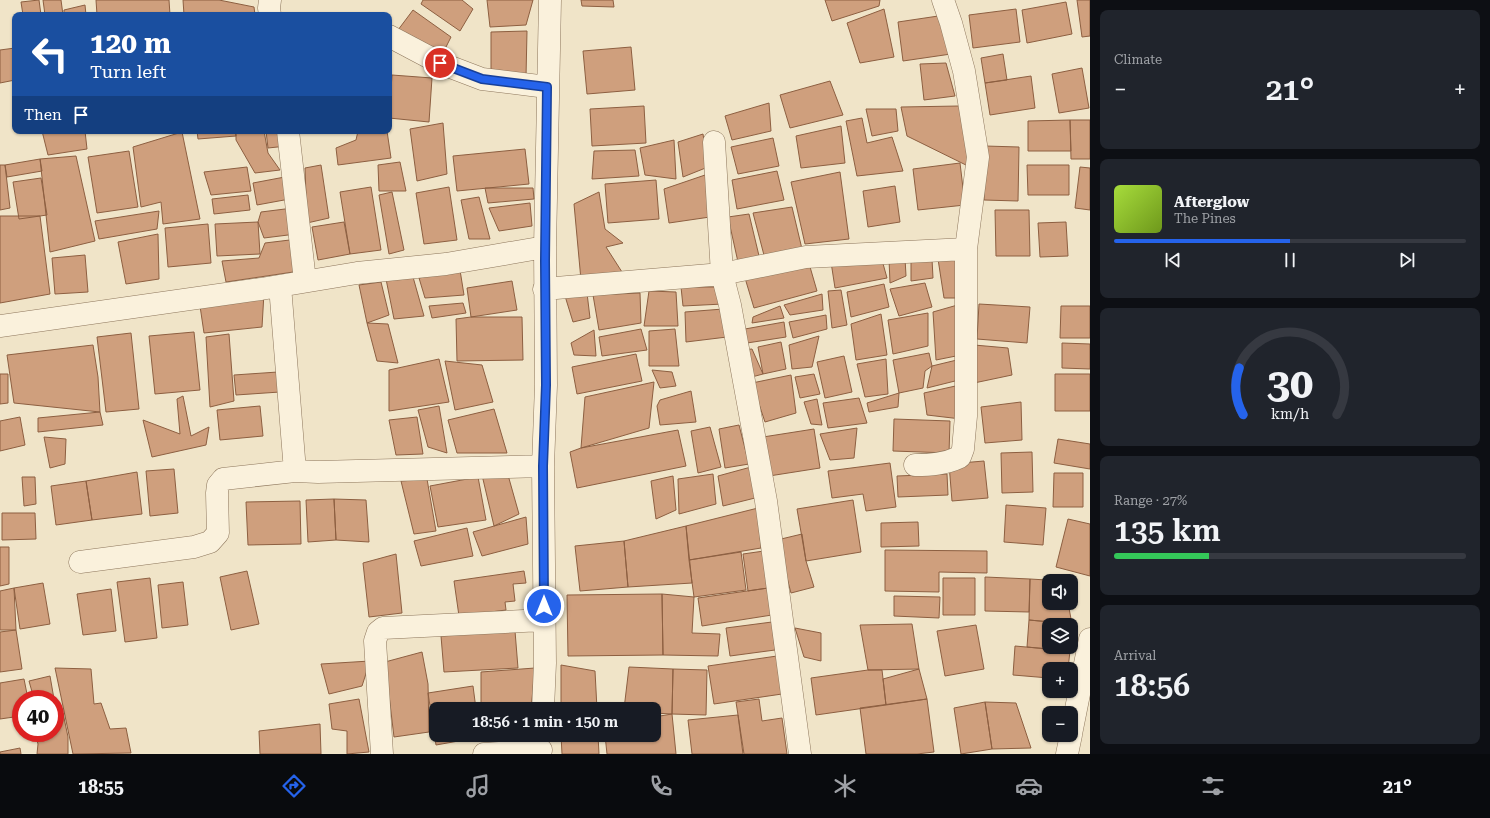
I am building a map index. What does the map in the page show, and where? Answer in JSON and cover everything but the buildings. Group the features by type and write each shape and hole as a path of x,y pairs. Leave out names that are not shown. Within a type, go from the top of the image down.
{"street":[{"path":"270,0 270,12"},
{"path":"543,702 543,466 546,385 544,289 550,0"},
{"path":"914,465 930,465 950,461 960,457 963,448 966,416 966,249 978,156 964,71 952,23 943,0"},
{"path":"392,38 440,63 482,79 547,87"},
{"path":"288,134 305,281"},
{"path":"714,142 722,274 730,305 766,501 800,754"},
{"path":"0,326 280,286 357,273 446,264 545,247"},
{"path":"544,289 722,274 806,257 966,249"},
{"path":"280,286 295,471"},
{"path":"80,562 194,547 210,542 218,533 217,493 218,485 223,479 295,471 318,472 543,466"},
{"path":"382,754 375,641 378,632 383,628 544,620"},
{"path":"1077,706 1090,639"},
{"path":"1067,754 1069,742"},
{"path":"484,754 541,746"}],"route":[{"path":"440,63 482,79 547,87 544,289 546,385 543,466 544,606"}]}
